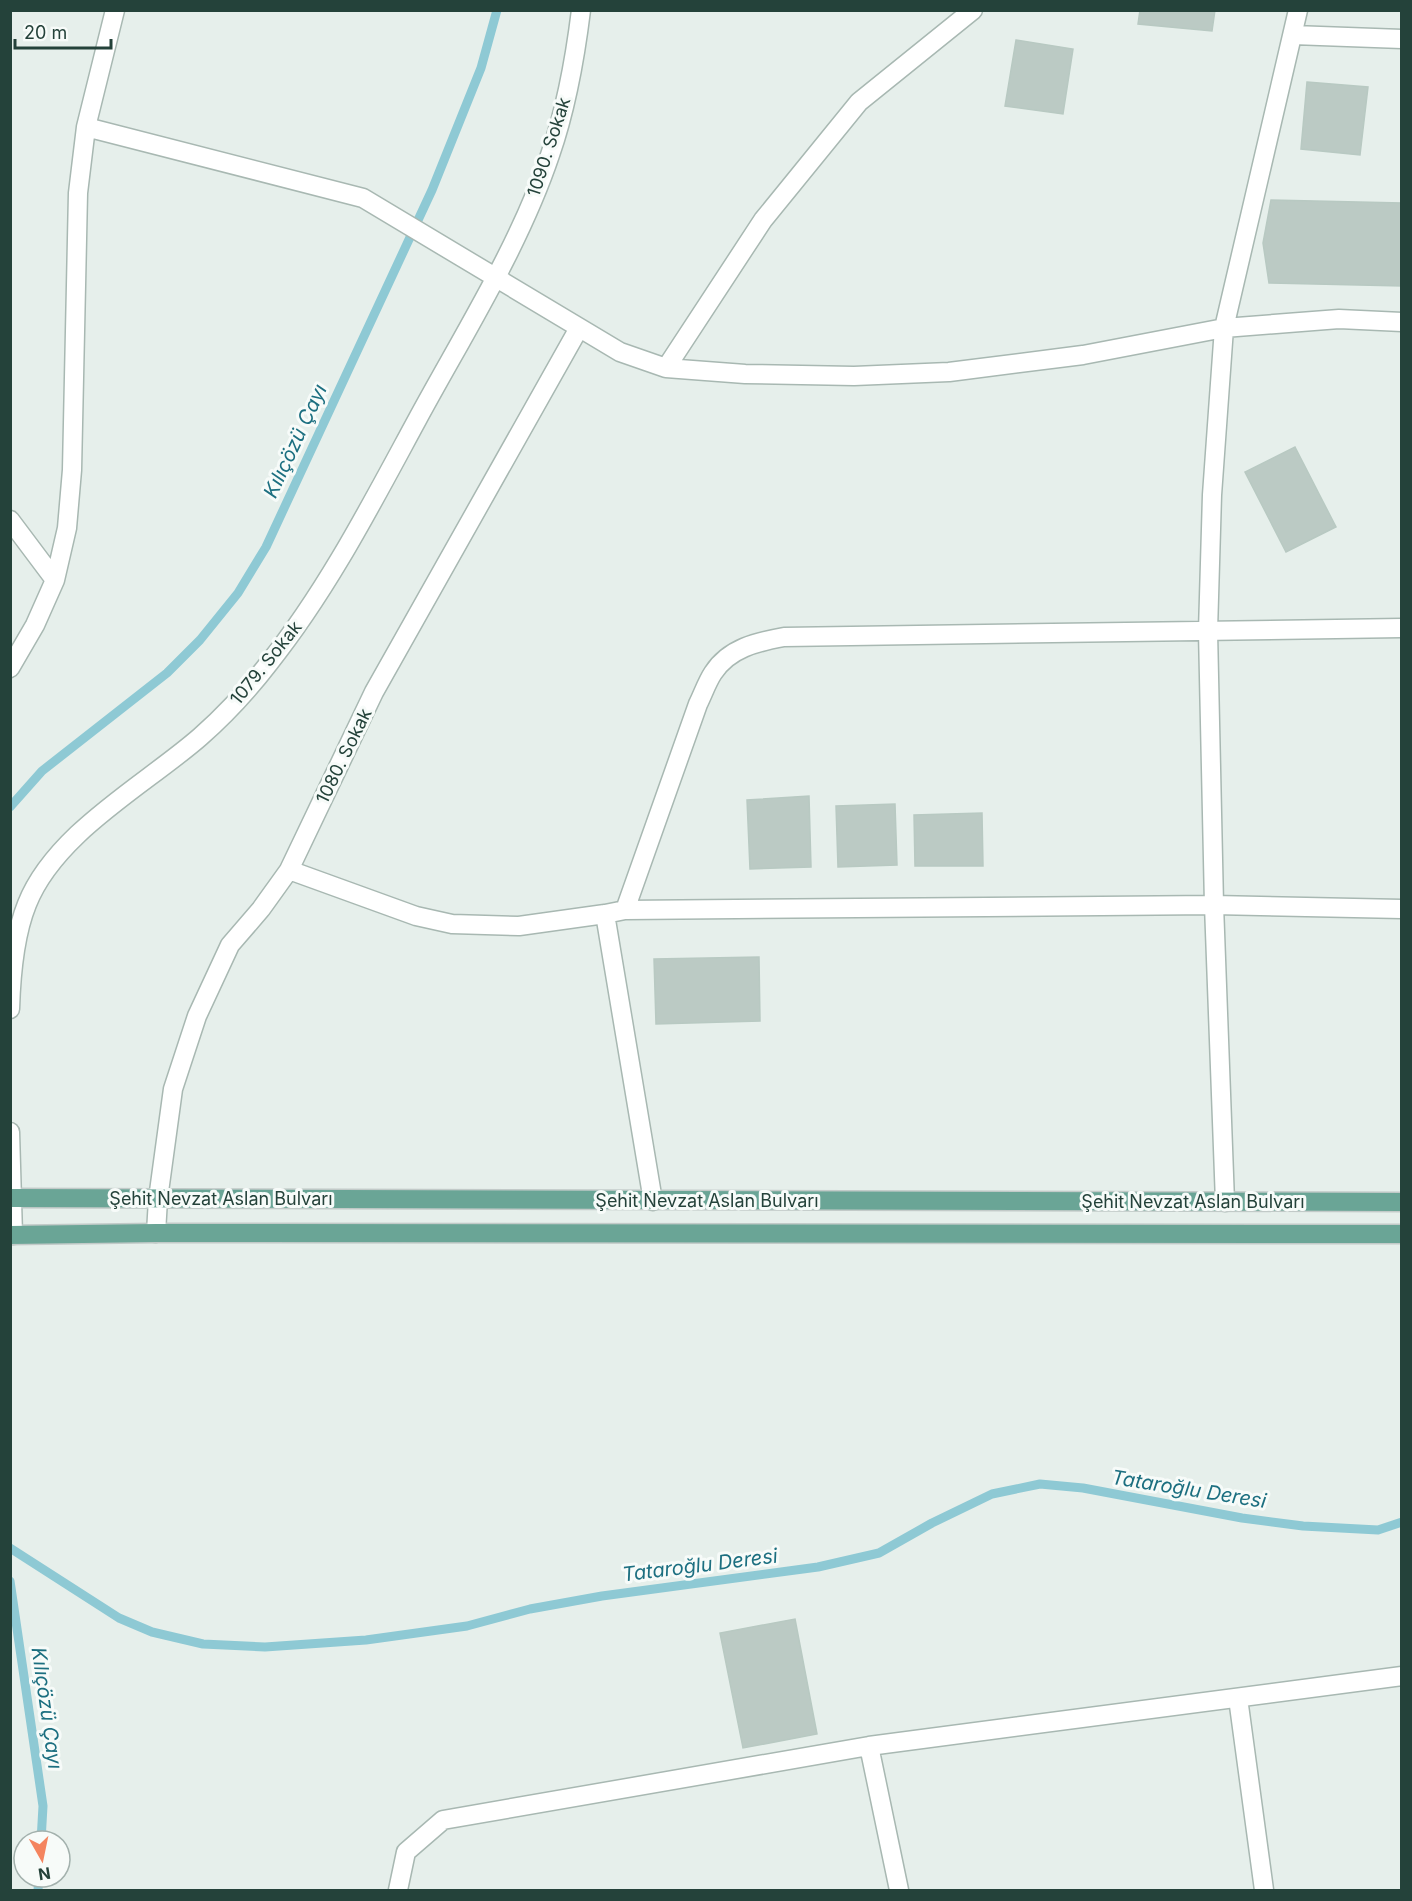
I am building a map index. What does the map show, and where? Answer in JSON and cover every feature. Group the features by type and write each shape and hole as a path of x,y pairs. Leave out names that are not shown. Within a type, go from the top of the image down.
{"main road":[{"name":"Şehit Nevzat Aslan Bulvarı","path":"11,1198 1401,1202"},
{"name":"Şehit Nevzat Aslan Bulvarı","path":"12,1235 156,1233 1401,1234"}],"street":[{"path":"10,668 35,625 55,580 67,528 72,470 78,194 86,127 115,10"},
{"name":"1090. Sokak","path":"495,277 526,216 551,154 567,95 581,10"},
{"path":"666,368 763,220 859,102 973,10"},
{"path":"1225,1202 1214,905 1208,631 1212,495 1224,328 1298,10"},
{"path":"1293,35 1401,39"},
{"path":"86,127 363,198 620,352 666,368 745,374 854,376 948,372 1083,355 1224,328 1339,319 1401,322"},
{"name":"1079. Sokak","path":"10,1009 16,943 27,903 46,871 74,838 201,736 261,673 292,633 321,590 372,503 495,277"},
{"name":"1080. Sokak","path":"156,1233 173,1089 197,1016 230,945 261,909 289,870 374,692 579,328"},
{"path":"10,520 55,580"},
{"path":"625,910 698,704 713,673 728,657 751,644 784,637 1401,628"},
{"path":"289,870 416,916 452,924 519,926 625,910 1214,905 1401,909"},
{"path":"605,914 653,1201"},
{"path":"10,1132 12,1235"},
{"path":"398,1890 406,1852 443,1820 869,1746 1401,1676"},
{"path":"1238,1698 1264,1890"},
{"path":"869,1746 899,1890"}],"building":[{"path":"1140,10 1215,10 1212,31 1138,24"},
{"path":"1016,40 1073,49 1063,114 1005,106"},
{"path":"1307,82 1368,87 1360,155 1301,149"},
{"path":"1271,200 1402,203 1402,286 1269,283 1263,243"},
{"path":"1295,447 1336,527 1286,552 1245,472"},
{"path":"809,796 811,867 750,869 747,800"},
{"path":"895,804 897,865 838,867 836,806"},
{"path":"982,813 983,866 915,866 914,815"},
{"path":"759,957 760,1021 656,1024 654,959"},
{"path":"795,1619 817,1734 743,1748 720,1633"}],"waterway":[{"name":"Kılıçözü Çayı","path":"10,807 42,771 167,673 200,640 238,593 266,547 432,190 481,68 497,10"},
{"name":"Tataroğlu Deresi","path":"10,1548 119,1618 152,1632 203,1644 265,1647 366,1640 467,1626 530,1609 602,1596 818,1567 879,1553 932,1523 992,1494 1040,1484 1083,1488 1242,1518 1303,1526 1378,1530 1402,1522"},
{"name":"Kılıçözü Çayı","path":"10,1581 43,1806 42,1829"}]}
